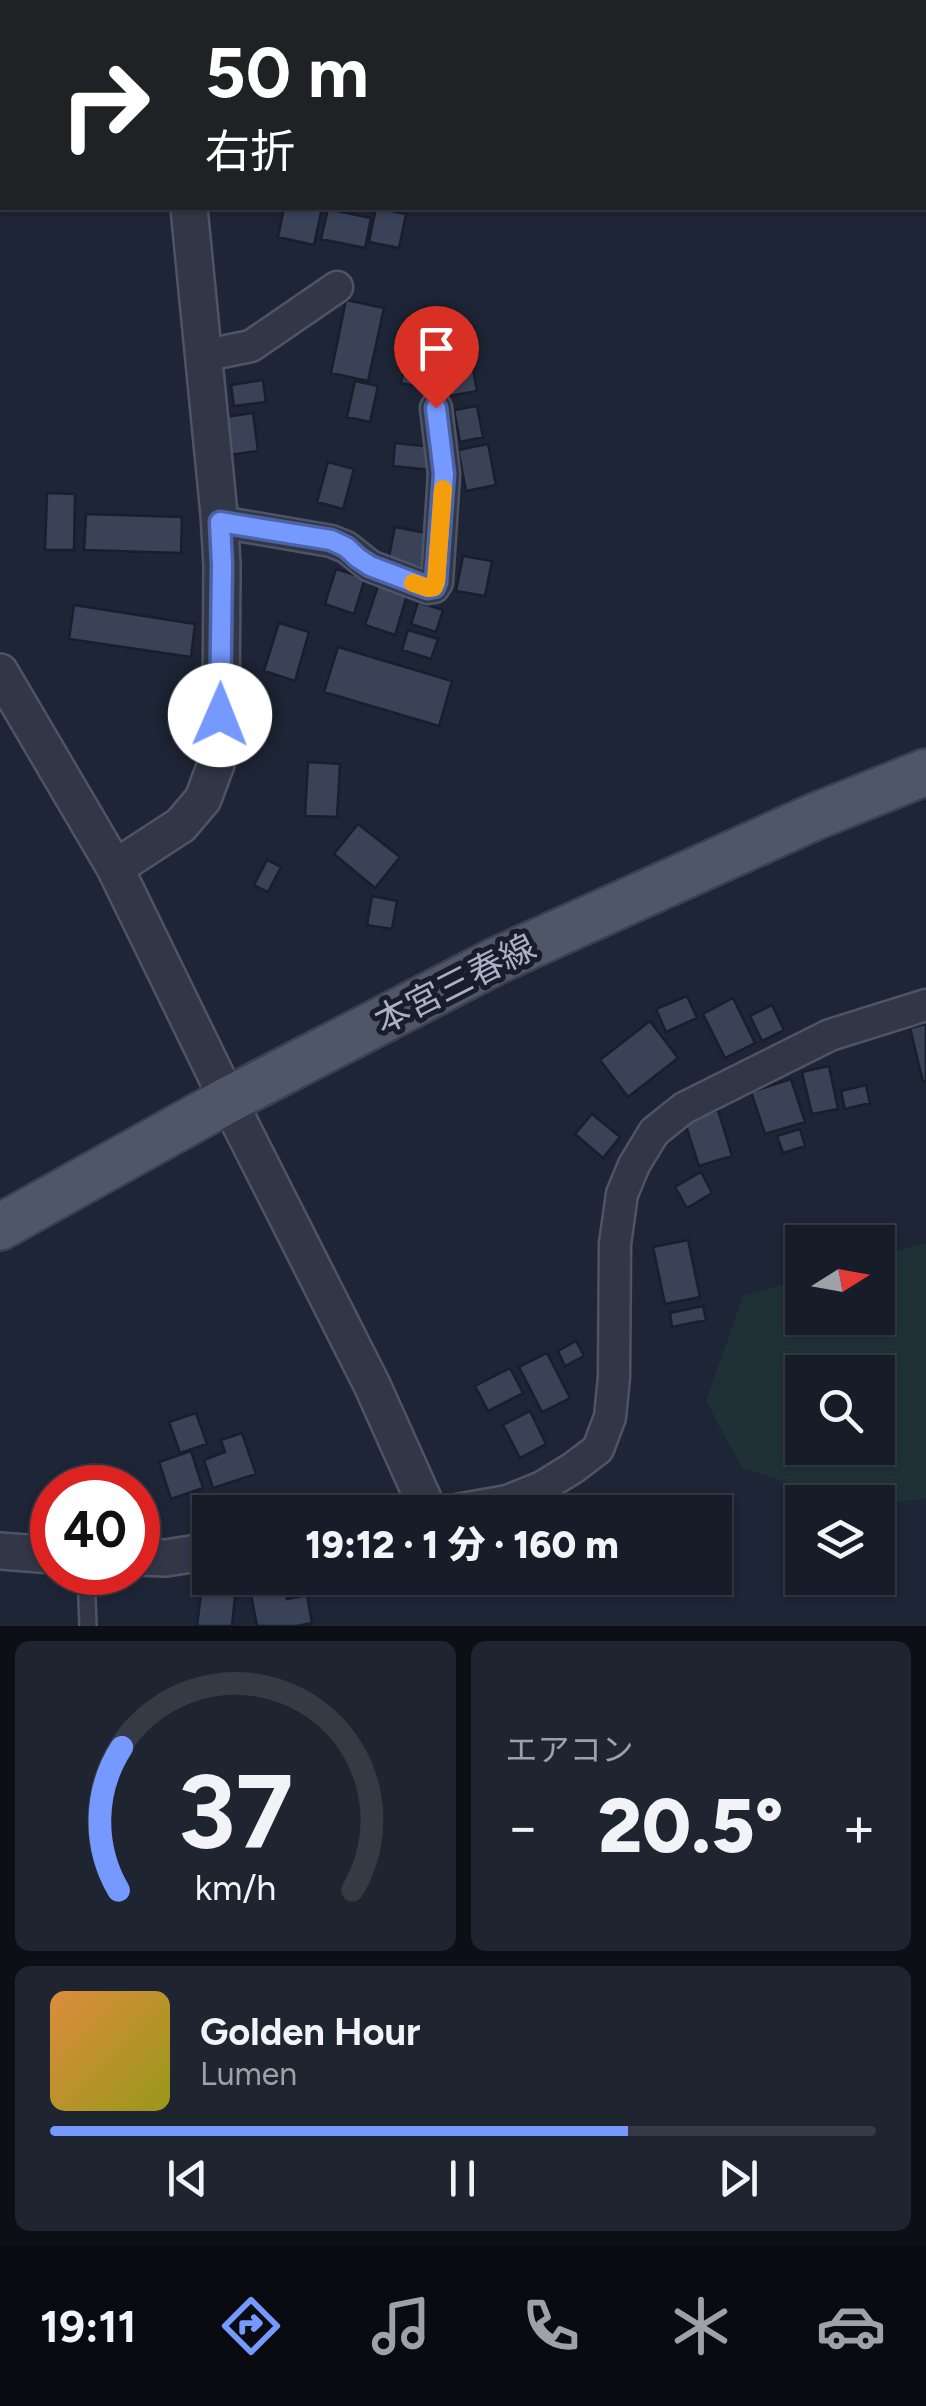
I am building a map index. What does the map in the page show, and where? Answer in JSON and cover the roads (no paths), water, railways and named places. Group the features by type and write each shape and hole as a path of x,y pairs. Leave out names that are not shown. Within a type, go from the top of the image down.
{"main road":[{"name":"本宮三春線","path":"0,1227 228,1100 496,961 926,772"}],"street":[{"path":"115,868 180,825 203,799 216,764 220,715 220,522 188,210"},
{"path":"202,356 251,346 337,287"},
{"path":"220,522 331,540 370,566 434,587 444,474 436,408"},
{"path":"0,672 115,868 372,1385 421,1495"},
{"path":"520,1495 542,1487 598,1449 610,1417 615,1244 622,1194 654,1132 684,1108 830,1034 926,1005"},
{"path":"0,1551 30,1553"},
{"path":"160,1558 192,1554"}],"lane":[{"path":"87,1595 88,1626"}]}
